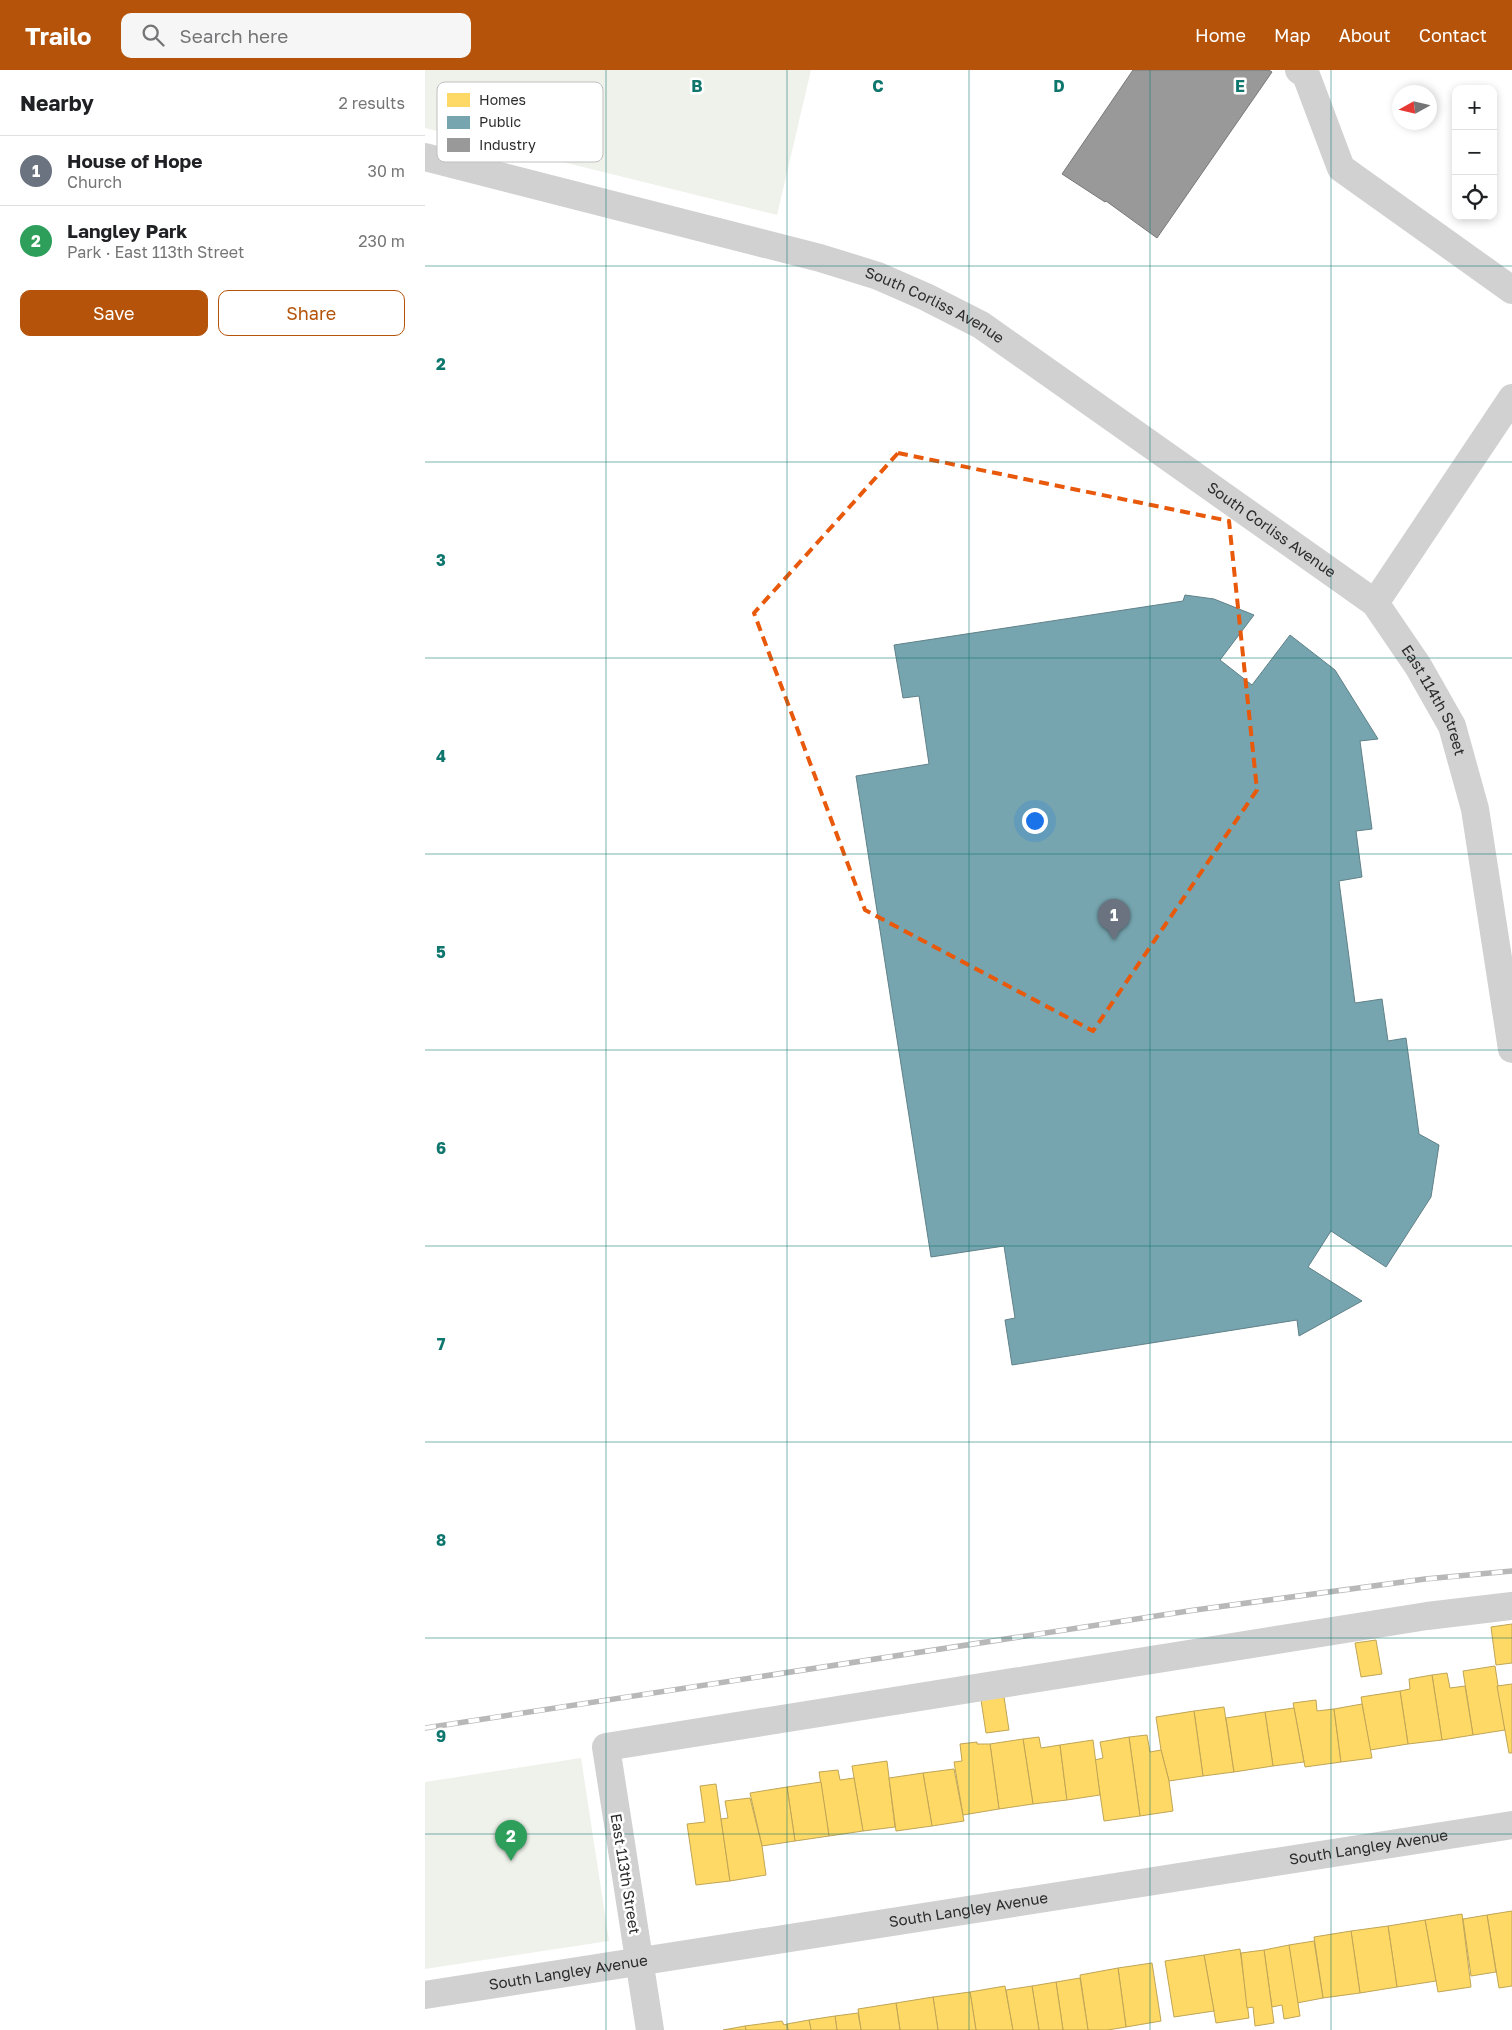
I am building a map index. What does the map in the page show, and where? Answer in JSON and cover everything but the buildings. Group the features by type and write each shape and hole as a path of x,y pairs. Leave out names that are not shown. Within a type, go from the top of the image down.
{"street":[{"path":"1299,70 1305,75 1341,168 1512,290"},
{"name":"South Corliss Avenue","path":"445,162 820,258 878,276 926,297 981,325 1375,603"},
{"path":"1375,603 1512,398"},
{"name":"East 114th Street","path":"1375,603 1418,666 1451,726 1475,808 1512,1049"},
{"name":"East 113th Street","path":"650,2030 606,1747 1418,1618 1512,1606"},
{"name":"South Langley Avenue","path":"425,1995 1512,1825"}],"highlighted area":[{"path":"898,453 1229,521 1257,790 1093,1031 865,910 754,613"}],"shaded area":[{"path":"425,70 811,70 777,215 563,162 603,162 603,82 437,82 437,131 425,128"},
{"path":"581,1758 609,1941 425,1969 425,1782"}],"railway":[{"path":"425,1728 1195,1610 1425,1579 1512,1571"}],"place":[{"name":"House of Hope","path":"1114,940"},
{"name":"Langley Park","path":"511,1861"}]}
